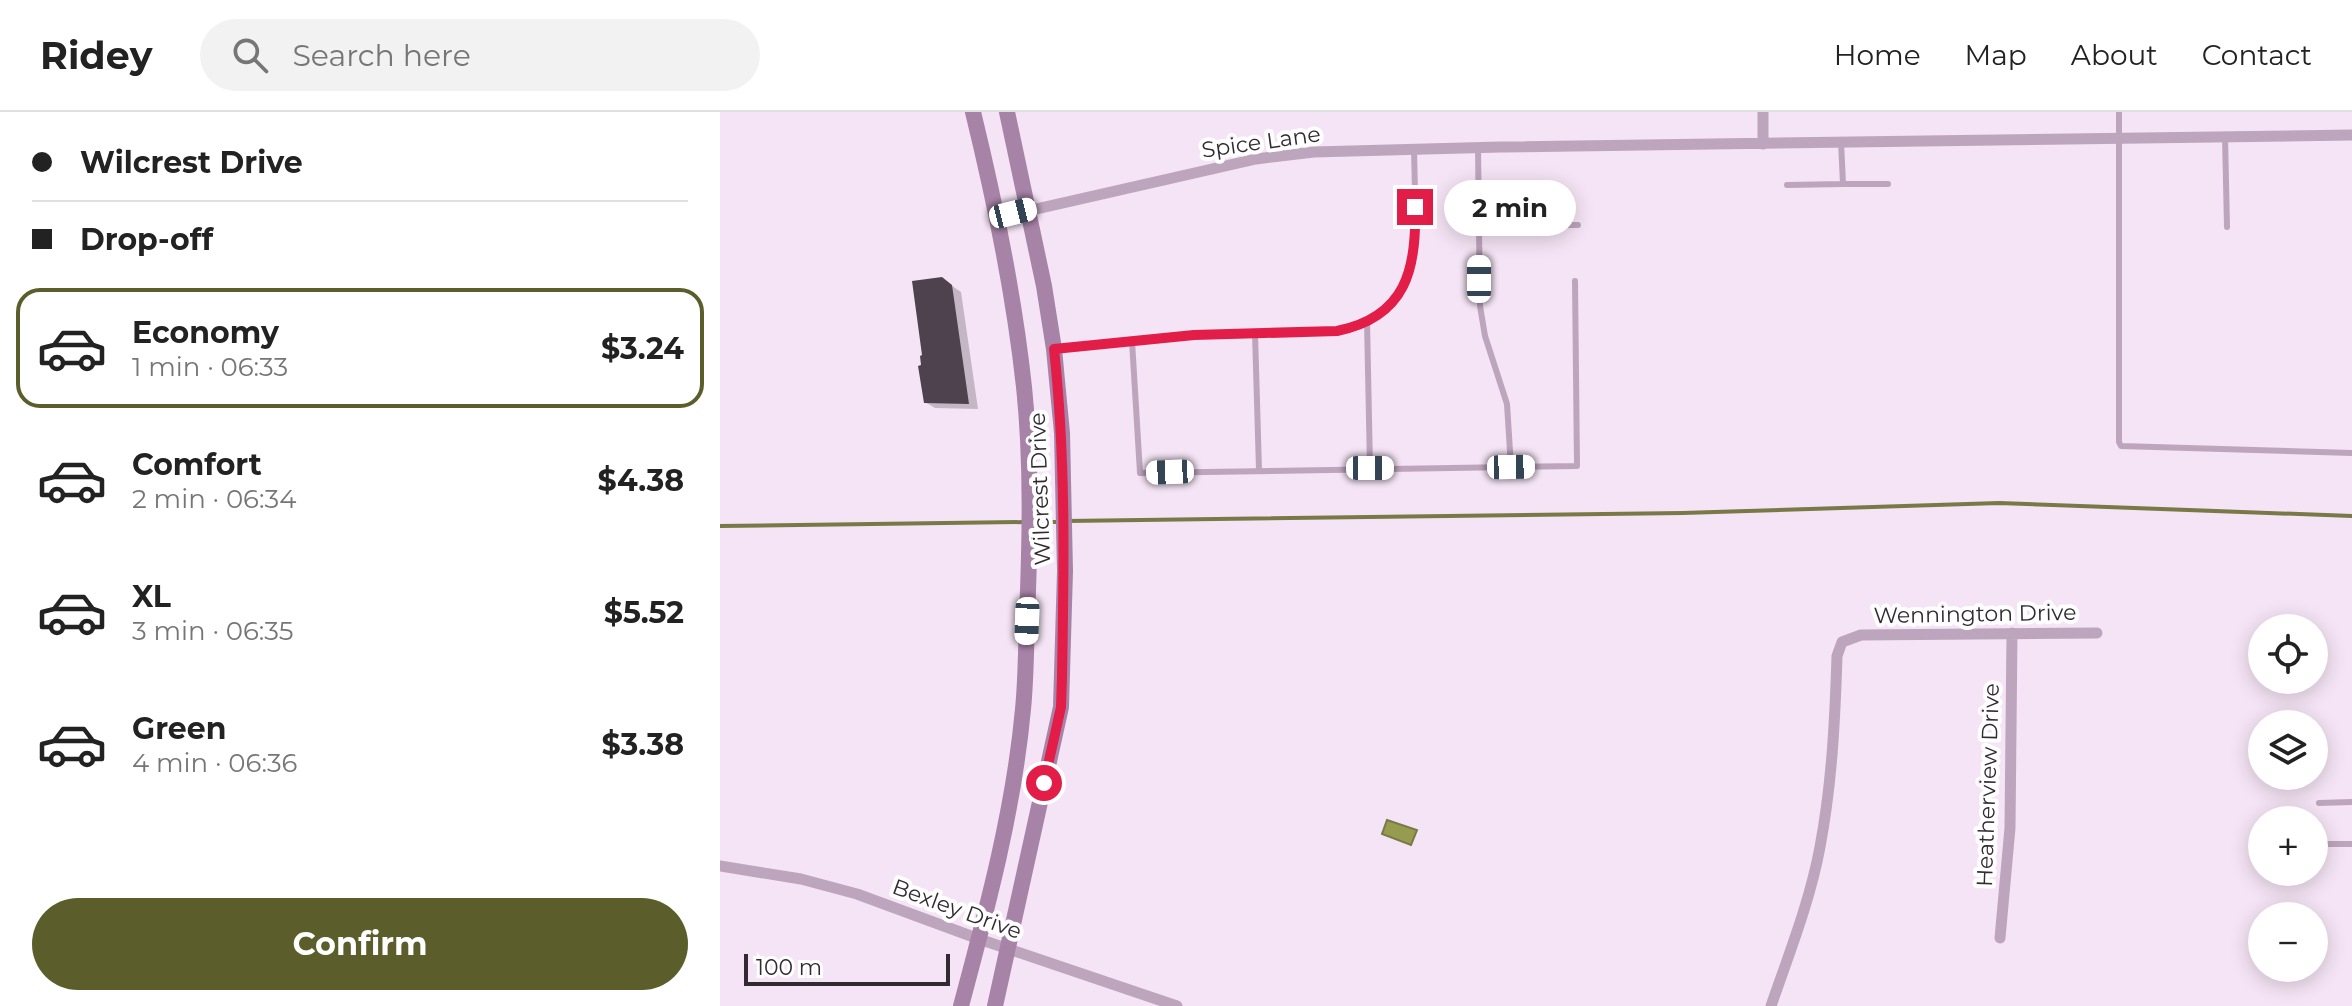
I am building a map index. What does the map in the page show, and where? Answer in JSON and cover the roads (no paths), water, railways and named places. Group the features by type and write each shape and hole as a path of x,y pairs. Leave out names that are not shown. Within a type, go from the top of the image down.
{"main road":[{"name":"Wilcrest Drive","path":"961,1006 979,939 1016,762 1023,709 1029,565 1024,388 997,218 973,112"},
{"name":"Wilcrest Drive","path":"995,1006 1061,707 1064,563 1062,433 1054,349 1029,209 1007,112"},
{"path":"1016,762 1044,783"}],"street":[{"path":"1763,112 1763,144"},
{"name":"Spice Lane","path":"997,218 1256,159 1314,152 2352,135"},
{"name":"Heatherview Drive","path":"2000,938 2010,828 2012,633"},
{"name":"Wennington Drive","path":"1771,1006 1796,935 1820,849 1831,782 1837,656 1842,642 1861,635 2097,633"},
{"name":"Bexley Drive","path":"720,866 801,879 857,894 1177,1006"}],"lane":[{"path":"2119,112 2121,446 2352,453"},
{"path":"2225,136 2227,227"},
{"path":"1841,142 1843,184"},
{"path":"1478,147 1482,322 1507,404 1511,467"},
{"path":"1054,349 1194,335 1337,331 1367,321 1397,296 1411,270 1416,236 1414,149"},
{"path":"1787,185 1888,184"},
{"path":"1479,226 1578,225"},
{"path":"1132,341 1140,473 1577,466 1575,281"},
{"path":"1367,321 1370,468"},
{"path":"1255,333 1259,470"},
{"path":"2319,803 2352,802"},
{"path":"2328,844 2352,844"}],"waterway":[{"path":"1066,521 1683,513 1999,503 2352,516"},
{"path":"720,526 1026,522"},
{"path":"1034,522 1058,522"}]}
